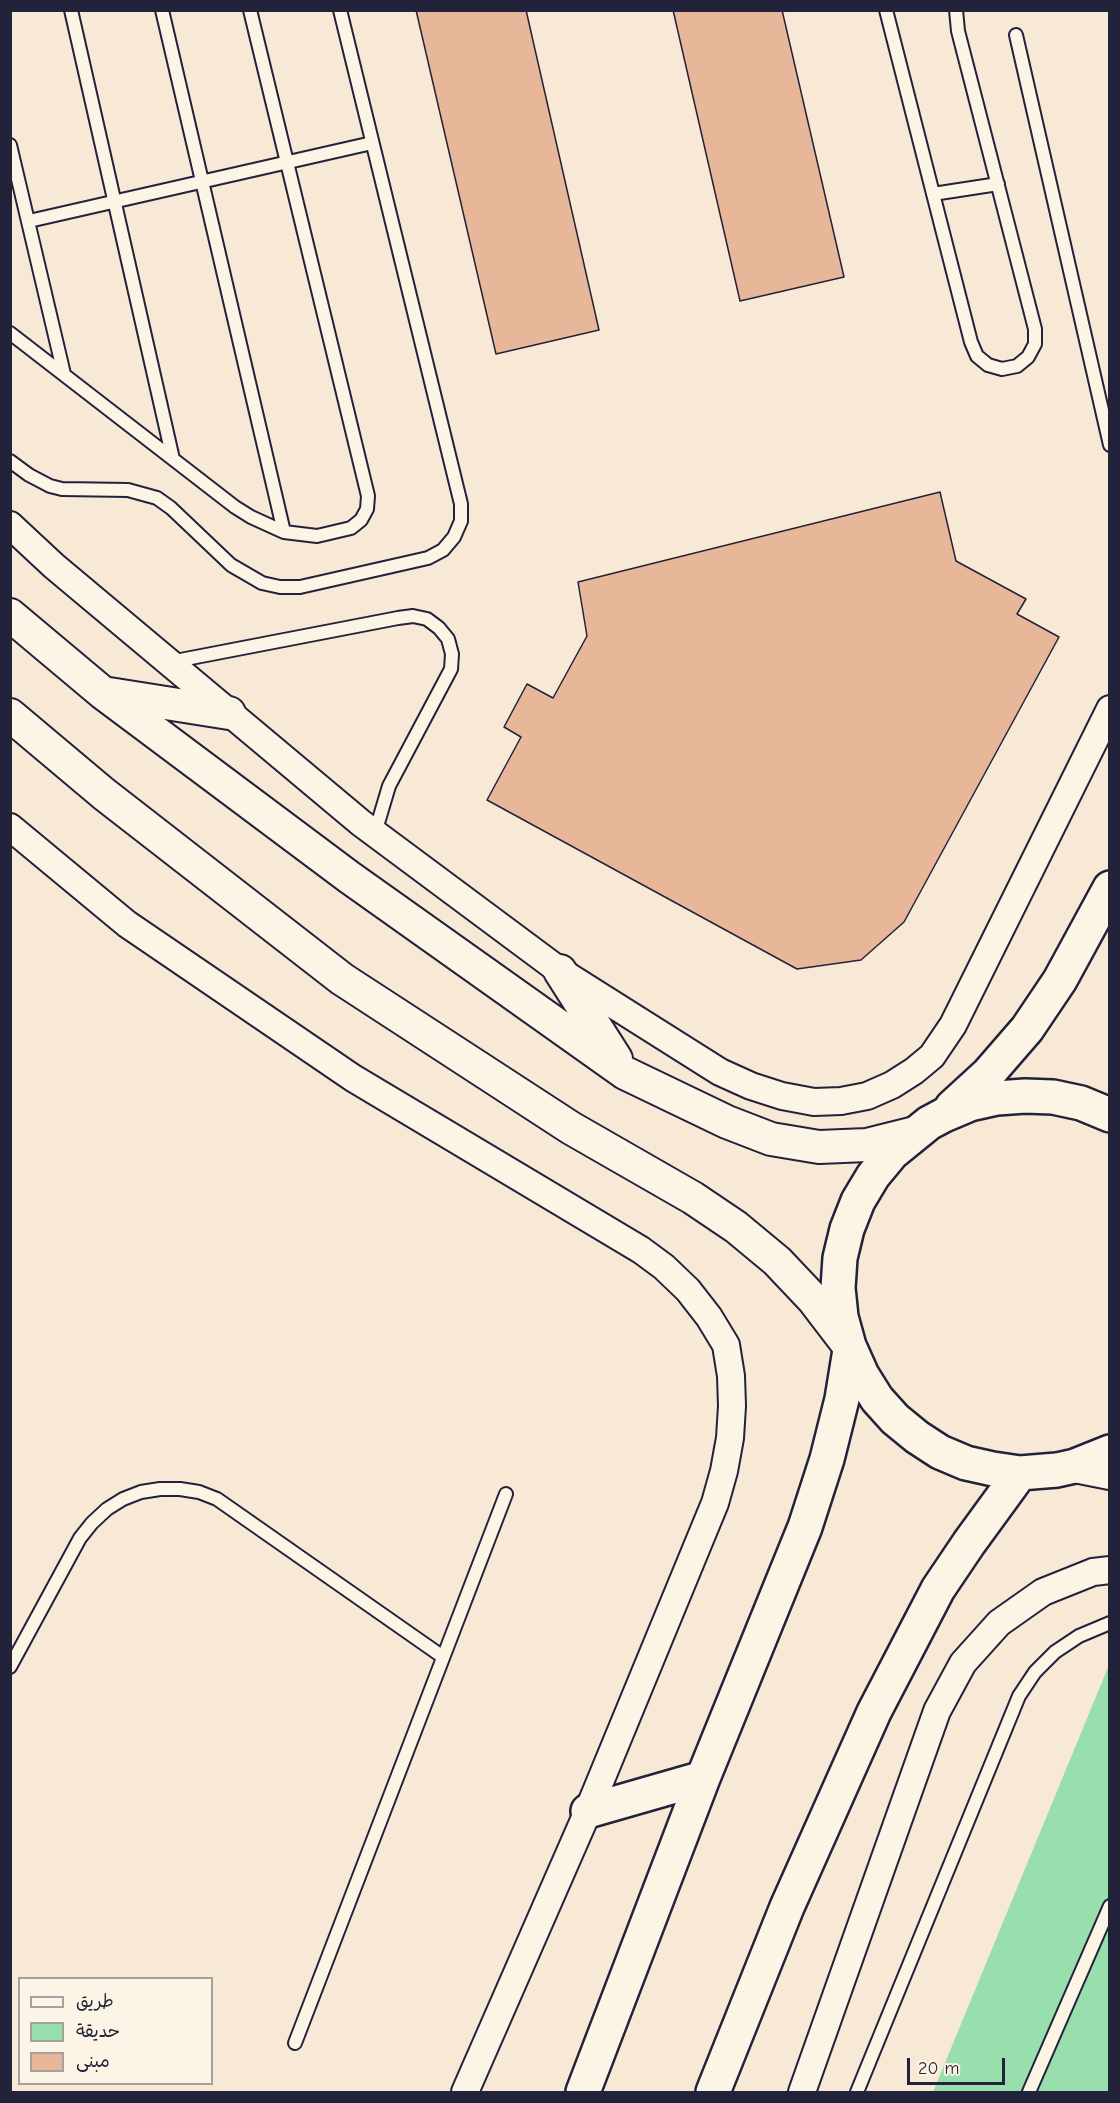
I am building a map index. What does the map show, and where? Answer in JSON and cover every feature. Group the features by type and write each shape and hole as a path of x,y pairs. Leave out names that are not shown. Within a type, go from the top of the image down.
{"main road":[{"path":"944,1115 987,1074 1027,1029 1060,980 1110,888"},
{"path":"1110,1115 1081,1103 1053,1097 997,1098 970,1104 944,1115 915,1133 892,1153 873,1176 858,1201 847,1229 840,1258 838,1288 841,1317 849,1348 862,1375 877,1399 895,1419 940,1452 966,1463 1020,1473 1076,1466 1110,1452"},
{"path":"583,2092 703,1778 805,1527 840,1409 849,1348"},
{"path":"713,2092 787,1907 874,1712 938,1589 1020,1473"},
{"path":"588,1811 703,1778"}],"street":[{"path":"10,525 54,566 375,833 560,971 720,1072 751,1086 782,1096 814,1102 841,1101 867,1095 892,1085 932,1056 953,1026 1110,708"},
{"path":"10,615 103,693 349,877 625,1073 727,1122 771,1139 819,1147 867,1145 915,1133"},
{"path":"103,693 229,713"},
{"path":"10,715 104,794 342,979 571,1128 693,1197 736,1227 777,1261 813,1299 849,1348"},
{"path":"10,827 127,924 343,1071 641,1250 664,1267 688,1290 709,1317 726,1345 731,1376 730,1438 715,1503 588,1811 465,2092"},
{"path":"560,971 625,1073"},
{"path":"1076,1466 1110,1473"},
{"path":"802,2092 937,1711 963,1663 999,1623 1043,1592 1093,1572 1110,1570"}],"lane":[{"path":"71,10 174,459"},
{"path":"162,10 284,532"},
{"path":"10,333 235,507 268,526 284,532 317,536 351,528 361,520 367,509 368,496 250,10"},
{"path":"10,460 29,476 50,486 62,489 128,490 158,498 231,565 262,583 280,587 300,587 428,558 443,550 454,537 460,521 461,504 339,10"},
{"path":"886,10 971,342 977,356 988,365 1002,369 1017,366 1028,357 1035,344 1035,329 958,31 956,10"},
{"path":"1016,35 1110,445"},
{"path":"28,221 372,143"},
{"path":"10,145 64,374"},
{"path":"933,194 998,184"},
{"path":"169,662 413,616 427,619 439,628 448,639 452,654 451,669 389,786 375,833"},
{"path":"10,1667 75,1547 92,1522 123,1499 141,1492 160,1489 199,1492 217,1499 443,1657"},
{"path":"295,2043 506,1494"},
{"path":"857,2092 1019,1696 1035,1672 1055,1652 1079,1636 1110,1623"},
{"path":"1029,2092 1110,1906"}],"green space":[{"path":"1109,1665 1109,2092 933,2092"}],"building":[{"path":"416,10 526,10 599,330 496,354"},
{"path":"673,10 782,10 844,277 740,301"},
{"path":"940,492 956,561 1026,599 1017,614 1059,637 904,922 861,960 797,969 487,800 521,737 504,727 527,684 553,698 587,636 578,582"}]}
